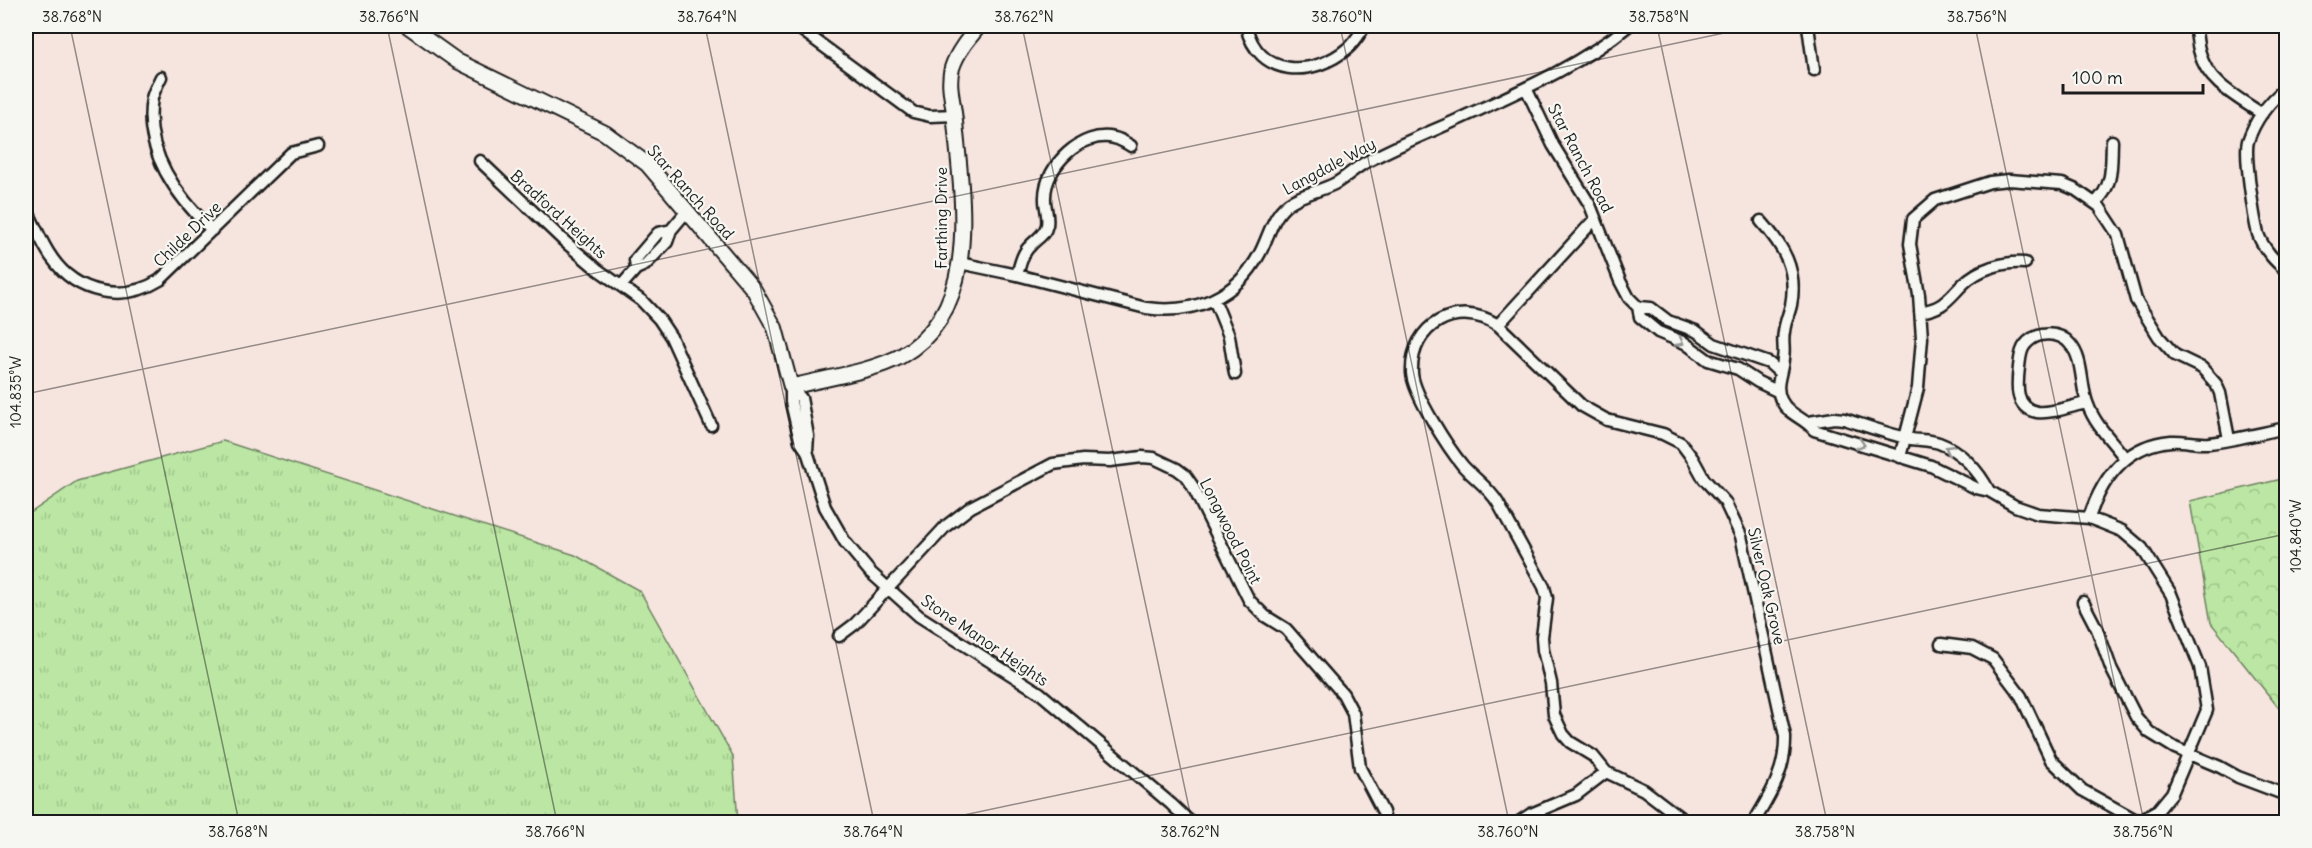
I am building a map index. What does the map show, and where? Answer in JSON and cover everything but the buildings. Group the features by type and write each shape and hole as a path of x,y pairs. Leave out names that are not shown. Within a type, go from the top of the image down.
{"street":[{"path":"796,26 913,112 930,116 955,115"},
{"name":"Farthing Drive","path":"791,387 886,363 902,355 919,342 942,316 957,282 962,225 955,115 950,77 964,45 979,26"},
{"path":"1246,26 1252,46 1264,58 1282,66 1300,69 1317,66 1333,58 1350,46 1365,26"},
{"name":"Langdale Way","path":"960,263 1146,308 1167,311 1185,310 1214,299 1239,281 1252,267 1272,223 1281,210 1292,201 1335,184 1367,160 1526,88 1611,40 1628,26"},
{"path":"1808,26 1815,70"},
{"path":"2195,26 2200,54 2206,69 2220,85 2262,114"},
{"name":"Star Ranch Road","path":"417,28 457,61 605,133 646,164 740,272 767,311 782,349 791,387"},
{"path":"161,76 153,97 152,110 154,138 162,165 171,185 212,230"},
{"name":"Star Ranch Road","path":"1526,88 1553,145 1590,205 1620,282 1629,298 1638,307 1640,317 1658,332 1685,344 1707,360 1738,369 1777,391 1785,408 1794,417 1809,422 1834,418 1844,419 1905,439 1938,443 1949,449 1982,476 1989,491"},
{"path":"2286,88 2272,99 2248,142 2249,178 2259,235 2276,263 2286,270"},
{"path":"1017,275 1022,258 1029,246 1037,240 1047,225 1045,197 1047,187 1050,175 1064,155 1078,145 1105,137 1114,138 1131,146"},
{"path":"2095,203 2104,194 2111,178 2112,141"},
{"name":"Childe Drive","path":"26,208 29,221 52,259 70,278 91,289 113,293 134,292 160,280 291,153 318,146"},
{"name":"Bradford Heights","path":"480,161 564,241 642,301 666,327 711,425"},
{"path":"1900,457 1918,388 1922,338 1916,270 1910,244 1913,219 1935,200 1990,182 2009,180 2062,184 2095,203 2118,235 2136,300 2159,337 2175,356 2202,368 2216,384 2220,393 2229,439"},
{"path":"621,286 636,269 635,260 653,239 658,234 671,230 687,211"},
{"path":"1498,325 1595,219"},
{"path":"1761,221 1781,244 1792,278 1791,305 1783,333 1784,360 1779,372 1777,391"},
{"path":"1920,312 1934,310 1947,303 1963,283 1977,273 2016,262 2025,263"},
{"path":"1214,299 1229,336 1235,374"},
{"path":"1638,307 1651,308 1668,321 1696,331 1714,344 1769,363 1779,372"},
{"name":"Silver Oak Grove","path":"1686,822 1644,790 1606,772 1593,756 1570,742 1563,734 1554,715 1551,683 1542,637 1547,598 1540,577 1492,492 1457,458 1414,383 1412,373 1416,349 1428,330 1437,323 1455,315 1465,314 1482,316 1498,325 1582,406 1607,420 1663,434 1681,444 1694,459 1704,480 1725,502 1741,536 1785,736 1781,773 1754,822"},
{"path":"2086,403 2040,413 2025,407 2020,402 2017,384 2021,352 2025,345 2033,338 2044,334 2064,339 2071,345 2076,353 2086,403 2092,416 2125,458"},
{"path":"1738,369 1744,353"},
{"name":"Stone Manor Heights","path":"791,387 791,402 800,441 807,451 816,485 834,524 857,558 887,590 919,616 1040,693 1190,822"},
{"name":"Star Ranch Road","path":"1809,422 1814,430 1931,466 1976,488 1989,491 2015,506 2038,514 2090,518 2122,531 2142,548 2171,594 2200,667 2207,710 2172,793 2158,810 2138,822"},
{"path":"2090,518 2095,500 2103,485 2125,458 2137,450 2173,440 2206,443 2286,428"},
{"name":"Longwood Point","path":"839,636 855,624 946,526 971,507 1053,464 1142,457 1166,462 1185,475 1192,485 1249,600 1265,616 1286,629 1343,694 1353,713 1360,768 1383,812 1385,822"},
{"path":"2083,602 2097,629 2111,668 2136,717 2149,732 2175,748 2238,777 2286,795"},
{"path":"1941,644 1972,648 1993,659 2021,696 2051,760 2082,790 2138,822"},
{"path":"1519,822 1531,814 1576,795 1606,772"}],"green space":[{"path":"223,441 575,555 640,591 733,756 738,822 26,822 26,516 77,481"},
{"path":"2286,478 2286,717 2211,623 2190,501"}]}
